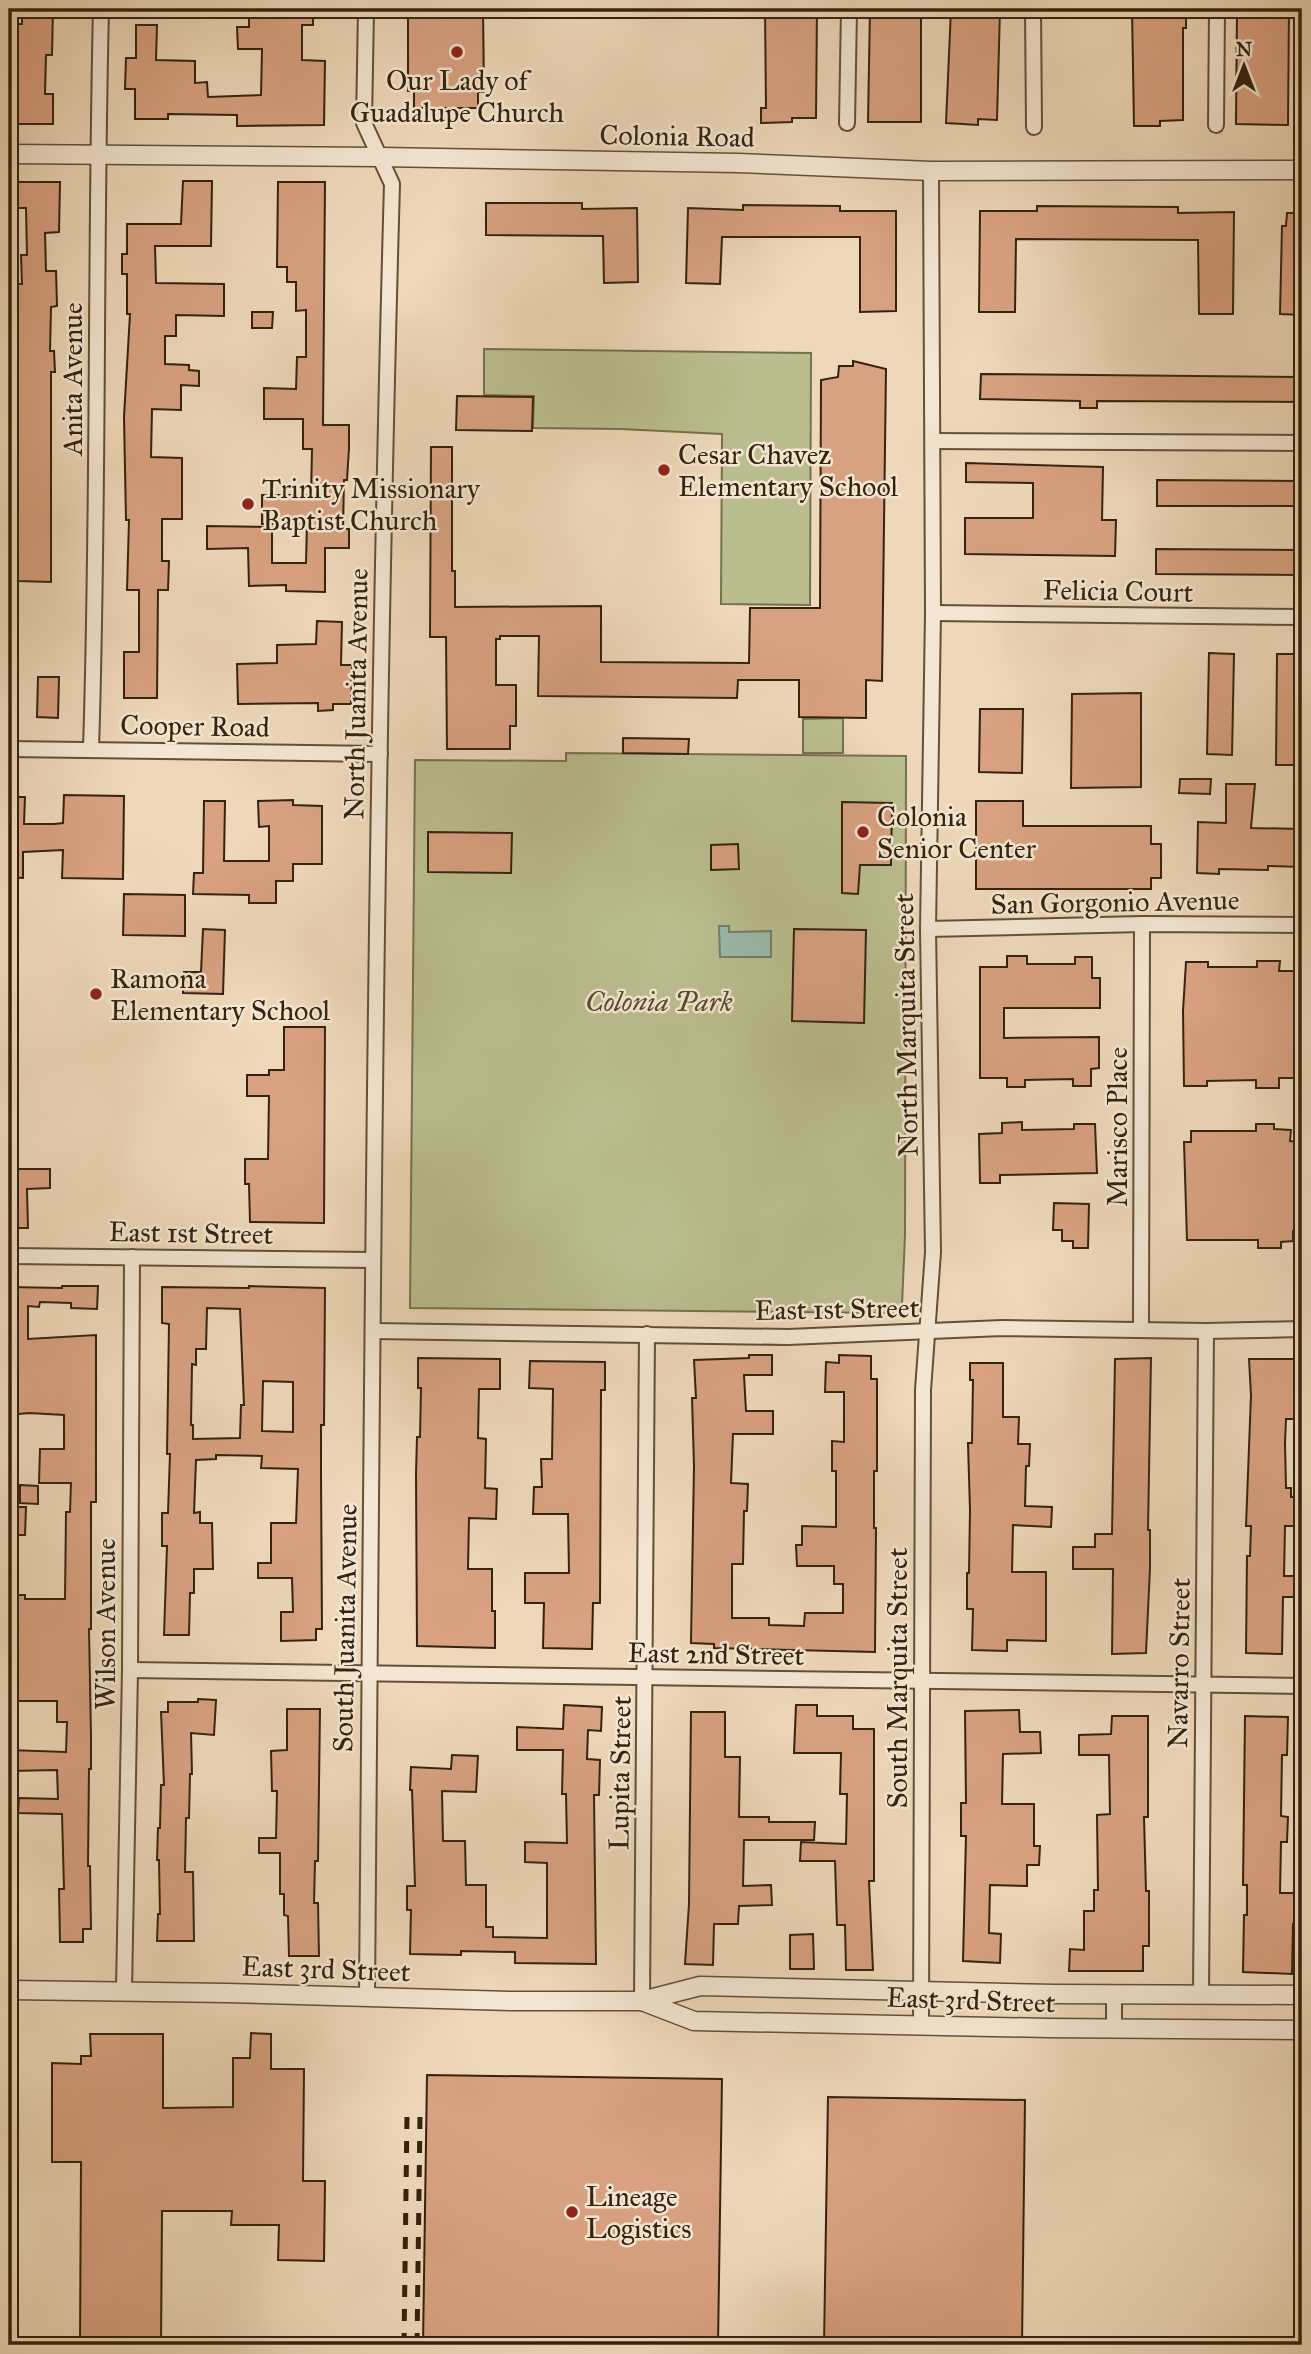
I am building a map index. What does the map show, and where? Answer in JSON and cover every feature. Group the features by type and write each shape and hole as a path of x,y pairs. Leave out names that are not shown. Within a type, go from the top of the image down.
{"street":[{"name":"Anita Avenue","path":"91,749 96,601 101,9"},
{"name":"North Juanita Avenue","path":"366,9 364,123 391,184 373,1260"},
{"path":"848,123 849,9"},
{"path":"1033,9 1034,127"},
{"path":"1216,125 1217,9"},
{"name":"Colonia Road","path":"9,154 738,163 931,172 1302,170"},
{"name":"North Marquita Street","path":"928,1332 933,1252 928,929 933,613 931,172"},
{"path":"933,441 1302,443"},
{"name":"Felicia Court","path":"933,613 1302,617"},
{"name":"Cooper Road","path":"9,748 380,754"},
{"name":"San Gorgonio Avenue","path":"928,929 1142,924 1302,925"},
{"name":"Marisco Place","path":"1141,1330 1142,924"},
{"name":"East 1st Street","path":"9,1256 373,1260"},
{"name":"Wilson Avenue","path":"124,1990 130,1670 132,1257"},
{"name":"South Juanita Avenue","path":"367,1996 373,1260"},
{"name":"East 1st Street","path":"373,1331 788,1337 1002,1328 1206,1331 1302,1329"},
{"name":"Navarro Street","path":"1200,1995 1206,1331"},
{"name":"South Marquita Street","path":"921,2024 923,1390 928,1332"},
{"name":"Lupita Street","path":"642,2001 647,1334"},
{"name":"East 2nd Street","path":"130,1670 1302,1686"},
{"name":"East 3rd Street","path":"9,1990 124,1990 512,2001 642,2001 700,1986 1302,1995"},
{"path":"1114,1994 1114,2028"},
{"name":"East 3rd Street","path":"642,2001 694,2021 1302,2030"}],"green space":[{"path":"484,349 811,353 810,605 721,604 722,434 533,428 534,396 484,395"},
{"path":"843,718 843,753 803,753 803,719"},
{"name":"Colonia Park","path":"566,753 906,756 905,1235 902,1305 894,1313 410,1308 415,760 566,761"}],"shaded area":[{"path":"719,926 729,926 729,932 771,931 771,957 720,957"}],"building":[{"path":"22,9 53,9 52,55 46,55 45,94 53,94 53,124 9,124 9,102 15,102 17,93 18,54 9,54 9,24 22,24"},
{"path":"249,9 313,9 313,25 302,25 302,60 325,61 324,125 237,126 237,115 168,114 168,119 135,119 135,89 125,89 126,58 136,58 136,25 157,25 156,60 195,61 195,83 207,82 208,97 261,95 262,49 238,49 237,27 249,27"},
{"path":"408,9 483,9 484,92 478,92 478,108 414,108 414,91 408,91"},
{"path":"765,9 817,9 816,118 792,118 792,122 761,123 761,108 766,108"},
{"path":"870,9 921,9 921,122 868,122"},
{"path":"951,9 1000,9 997,120 978,119 978,125 946,123"},
{"path":"1132,9 1186,9 1186,28 1183,28 1183,120 1160,121 1160,126 1134,126"},
{"path":"1237,9 1289,9 1288,125 1236,124"},
{"path":"183,181 212,181 211,246 155,246 156,283 224,284 224,316 176,315 176,336 165,336 165,364 189,365 189,370 199,371 199,386 181,385 181,410 152,409 151,457 182,458 182,519 162,519 162,561 169,561 168,590 158,590 157,698 124,698 124,652 139,652 139,590 127,590 129,520 126,520 124,417 130,314 127,314 127,274 122,274 122,254 127,254 127,224 181,224"},
{"path":"14,182 60,182 59,232 45,233 46,271 56,271 57,306 51,307 50,351 54,351 55,372 51,372 51,582 18,581 18,554 9,554 9,386 18,387 16,347 9,347 9,284 22,284 21,255 27,255 26,208 14,208"},
{"path":"278,182 325,182 323,425 349,425 343,529 349,529 349,548 325,548 325,592 286,591 286,585 249,586 248,548 207,549 207,526 272,527 272,563 306,563 307,524 262,524 262,495 311,495 312,449 303,449 303,419 264,419 264,388 296,389 297,357 306,357 306,310 296,311 296,282 287,282 287,267 277,267"},
{"path":"486,203 582,203 582,209 637,208 638,282 604,283 603,236 486,235"},
{"path":"743,205 840,206 840,211 896,211 896,311 860,312 860,237 722,237 720,284 686,283 688,208 743,210"},
{"path":"1037,206 1178,207 1178,213 1234,212 1233,314 1199,314 1198,240 1016,239 1015,312 979,312 980,211 1037,211"},
{"path":"1287,213 1302,213 1302,315 1280,314 1282,226 1286,226"},
{"path":"252,312 273,312 272,328 252,328"},
{"path":"853,361 886,369 882,681 866,680 866,718 799,717 799,680 738,680 737,698 538,696 539,636 500,636 500,639 496,639 496,685 516,685 516,726 510,726 510,749 447,749 446,637 430,637 431,447 452,447 452,571 455,571 455,607 601,606 601,662 749,663 750,608 820,608 821,380 838,377 839,366 853,366"},
{"path":"981,374 1302,377 1302,402 1097,401 1097,408 1080,408 1080,401 980,399"},
{"path":"457,396 533,397 532,431 456,430"},
{"path":"966,463 1103,467 1102,520 1116,520 1115,556 965,554 965,518 1033,518 1033,483 966,482"},
{"path":"1157,480 1302,481 1302,506 1157,506"},
{"path":"1156,549 1302,550 1302,575 1156,574"},
{"path":"317,621 342,622 341,665 352,665 351,704 333,704 333,710 318,711 318,703 238,704 237,664 277,663 277,645 316,644"},
{"path":"1209,653 1234,654 1232,755 1207,754"},
{"path":"1277,654 1302,654 1301,765 1276,765"},
{"path":"38,677 59,677 58,718 37,717"},
{"path":"1141,693 1141,787 1071,788 1072,694"},
{"path":"980,709 1023,709 1022,773 979,772"},
{"path":"623,738 689,739 688,754 623,753"},
{"path":"1180,779 1211,779 1210,794 1179,793"},
{"path":"1226,784 1255,784 1251,828 1302,829 1302,867 1268,866 1268,870 1219,869 1219,874 1197,873 1198,822 1226,823"},
{"path":"64,795 124,796 123,879 62,878 63,850 23,852 23,878 9,877 9,797 25,797 24,824 54,824 63,823"},
{"path":"293,800 293,805 322,806 322,864 293,864 293,881 276,881 276,903 249,903 249,895 193,894 194,873 203,873 204,801 225,801 224,861 269,861 269,826 259,827 258,801"},
{"path":"976,801 1023,801 1023,826 1151,826 1151,844 1161,844 1161,878 1151,878 1151,889 976,889"},
{"path":"842,802 892,803 891,865 860,865 858,894 842,893"},
{"path":"428,832 512,833 511,873 428,872"},
{"path":"738,844 739,869 711,870 711,845"},
{"path":"124,894 185,895 185,936 123,935"},
{"path":"203,929 225,930 223,994 183,993 184,972 201,972"},
{"path":"794,929 866,930 864,1023 792,1021"},
{"path":"1007,956 1027,956 1027,964 1075,964 1075,957 1092,957 1092,978 1100,978 1100,1008 1004,1008 1004,1038 1099,1037 1099,1068 1091,1069 1091,1086 1073,1086 1073,1079 1025,1080 1025,1087 1007,1087 1007,1078 980,1078 980,967 1007,967"},
{"path":"1257,961 1280,961 1279,971 1302,971 1302,1078 1279,1078 1279,1088 1256,1088 1256,1080 1207,1081 1207,1086 1184,1086 1183,1011 1186,962 1208,962 1208,967 1257,967"},
{"path":"284,1027 325,1027 324,1223 250,1222 245,1159 268,1159 269,1096 247,1096 247,1075 269,1075 269,1070 284,1070"},
{"path":"1022,1122 1022,1130 1074,1129 1074,1124 1095,1124 1097,1173 1000,1175 1000,1183 980,1183 979,1134 1002,1133 1002,1123"},
{"path":"1256,1124 1274,1124 1274,1129 1291,1130 1290,1141 1299,1142 1302,1231 1293,1231 1293,1241 1281,1242 1281,1248 1258,1248 1258,1240 1187,1240 1184,1142 1191,1142 1191,1131 1256,1131"},
{"path":"9,1169 50,1169 50,1188 27,1189 28,1228 9,1228"},
{"path":"1054,1203 1089,1204 1088,1248 1073,1248 1073,1241 1062,1241 1062,1230 1053,1230"},
{"path":"98,1286 97,1309 71,1308 71,1303 40,1302 39,1307 28,1306 28,1339 96,1335 96,1502 91,1502 89,1629 91,1769 88,1866 91,1929 83,1929 83,1942 60,1942 59,1889 64,1889 62,1814 18,1813 19,1798 58,1799 57,1770 9,1771 9,1750 66,1752 67,1722 57,1722 57,1701 9,1701 9,1595 25,1595 25,1599 65,1599 66,1512 70,1512 71,1483 39,1483 40,1449 64,1449 64,1415 9,1415 9,1287"},
{"path":"162,1287 325,1288 324,1425 321,1425 322,1629 316,1629 316,1640 281,1641 281,1612 293,1612 292,1578 258,1578 258,1563 271,1563 271,1523 296,1523 298,1469 261,1468 262,1456 216,1455 216,1459 196,1460 194,1513 200,1512 200,1523 212,1523 213,1569 194,1569 194,1593 190,1593 189,1635 164,1635 167,1546 162,1546 162,1513 168,1513 170,1454 167,1454 169,1324 162,1323","holes":["207,1308 240,1309 244,1405 241,1405 240,1438 193,1439 192,1364 196,1365 196,1349 206,1349","263,1381 293,1382 293,1432 262,1431"]},
{"path":"749,1355 772,1355 772,1375 744,1375 746,1411 773,1411 773,1434 733,1434 731,1483 748,1484 747,1511 744,1511 743,1564 732,1564 732,1618 769,1618 769,1625 804,1626 805,1613 843,1613 843,1584 834,1584 834,1566 797,1566 796,1545 802,1545 802,1526 836,1527 836,1471 832,1471 832,1441 844,1442 844,1392 825,1392 826,1362 839,1363 839,1355 871,1356 871,1379 877,1379 877,1471 874,1471 875,1652 714,1648 714,1644 691,1643 694,1466 692,1398 696,1398 694,1360 749,1358"},
{"path":"418,1358 500,1359 500,1389 479,1389 478,1438 486,1439 485,1488 497,1489 496,1519 469,1518 468,1569 492,1569 495,1648 417,1646 416,1474 421,1388 418,1388"},
{"path":"1151,1358 1148,1530 1150,1568 1146,1653 1112,1654 1113,1569 1073,1569 1073,1547 1095,1547 1095,1534 1112,1534 1115,1359"},
{"path":"1249,1359 1302,1359 1299,1419 1286,1419 1285,1443 1286,1488 1291,1488 1291,1497 1302,1497 1302,1526 1285,1526 1284,1576 1302,1576 1302,1597 1283,1597 1282,1654 1246,1653 1247,1556 1250,1556 1251,1526 1246,1526 1251,1395"},
{"path":"530,1361 605,1362 605,1390 601,1390 600,1603 593,1603 592,1649 543,1648 544,1603 525,1603 525,1573 569,1573 568,1514 533,1514 534,1487 542,1487 541,1459 552,1459 553,1389 529,1388"},
{"path":"970,1363 1003,1363 1003,1417 1019,1417 1018,1444 1030,1444 1029,1466 1026,1466 1025,1506 1052,1507 1051,1527 1013,1525 1012,1572 1046,1572 1046,1641 1007,1640 1007,1651 972,1650 973,1609 967,1609 970,1510 968,1443 972,1443 973,1380 970,1380"},
{"path":"20,1485 38,1486 38,1504 20,1503"},
{"path":"9,1507 26,1507 25,1535 9,1535"},
{"path":"198,1699 216,1700 214,1735 191,1733 192,1774 189,1818 186,1818 185,1872 193,1872 194,1941 157,1941 160,1914 158,1828 161,1785 164,1785 161,1712 168,1712 168,1702 198,1702"},
{"path":"564,1705 602,1707 601,1731 588,1730 587,1759 600,1760 599,1795 594,1795 596,1964 515,1963 515,1952 410,1954 411,1910 407,1910 407,1886 415,1886 411,1767 451,1769 452,1755 478,1756 476,1792 442,1791 443,1841 465,1841 466,1885 486,1885 486,1927 493,1927 493,1937 547,1938 547,1863 525,1862 525,1842 567,1843 566,1794 562,1794 563,1750 517,1750 517,1727 563,1729"},
{"path":"796,1705 817,1705 817,1716 853,1716 853,1729 874,1729 874,1881 869,1881 873,1970 846,1970 845,1925 837,1925 835,1861 800,1861 801,1842 846,1844 847,1794 840,1794 841,1753 794,1753"},
{"path":"287,1709 320,1709 318,1861 315,1861 314,1903 318,1903 319,1956 289,1956 288,1916 284,1915 284,1894 280,1894 280,1853 259,1853 259,1838 276,1838 277,1791 272,1791 271,1751 287,1750"},
{"path":"1019,1710 1020,1732 1040,1732 1041,1753 1003,1754 1002,1804 1034,1804 1034,1846 1040,1846 1039,1865 1027,1865 1027,1886 990,1885 989,1933 1001,1934 1000,1963 963,1961 966,1836 961,1836 961,1803 966,1803 965,1711"},
{"path":"691,1712 725,1712 725,1757 740,1757 739,1817 769,1817 769,1822 815,1822 814,1840 744,1840 743,1886 771,1885 772,1905 739,1906 738,1924 714,1924 713,1965 685,1964 689,1904"},
{"path":"1112,1716 1148,1716 1148,1817 1144,1817 1146,1891 1149,1891 1149,1946 1143,1946 1143,1971 1069,1971 1070,1949 1084,1950 1084,1911 1094,1911 1094,1890 1098,1890 1097,1815 1110,1814 1109,1755 1079,1755 1079,1735 1111,1734"},
{"path":"1245,1716 1288,1717 1287,1755 1282,1755 1281,1816 1288,1817 1287,1842 1281,1842 1280,1893 1296,1893 1296,1900 1302,1899 1302,1923 1293,1924 1292,1974 1243,1972 1244,1915 1247,1915 1247,1885 1243,1885"},
{"path":"813,1934 814,1969 790,1969 790,1935"},
{"path":"251,2033 271,2034 271,2069 304,2069 303,2181 325,2181 324,2261 278,2260 279,2225 231,2225 232,2211 162,2211 161,2345 80,2345 81,2162 52,2162 52,2063 81,2064 81,2056 91,2056 90,2034 163,2034 163,2108 233,2107 233,2058 250,2058"},
{"name":"Lineage Logistics","path":"427,2075 722,2079 718,2345 423,2345"},
{"path":"828,2097 1025,2100 1022,2345 824,2345"}],"railway":[{"path":"404,2345 407,2114"},
{"path":"417,2345 420,2115"}],"place":[{"name":"Our Lady of Guadalupe Church","path":"457,52"},
{"name":"Cesar Chavez Elementary School","path":"664,470"},
{"name":"Trinity Missionary Baptist Church","path":"248,504"},
{"name":"Colonia Senior Center","path":"863,832"},
{"name":"Ramona Elementary School","path":"96,994"},
{"name":"Lineage Logistics","path":"572,2212"}]}
